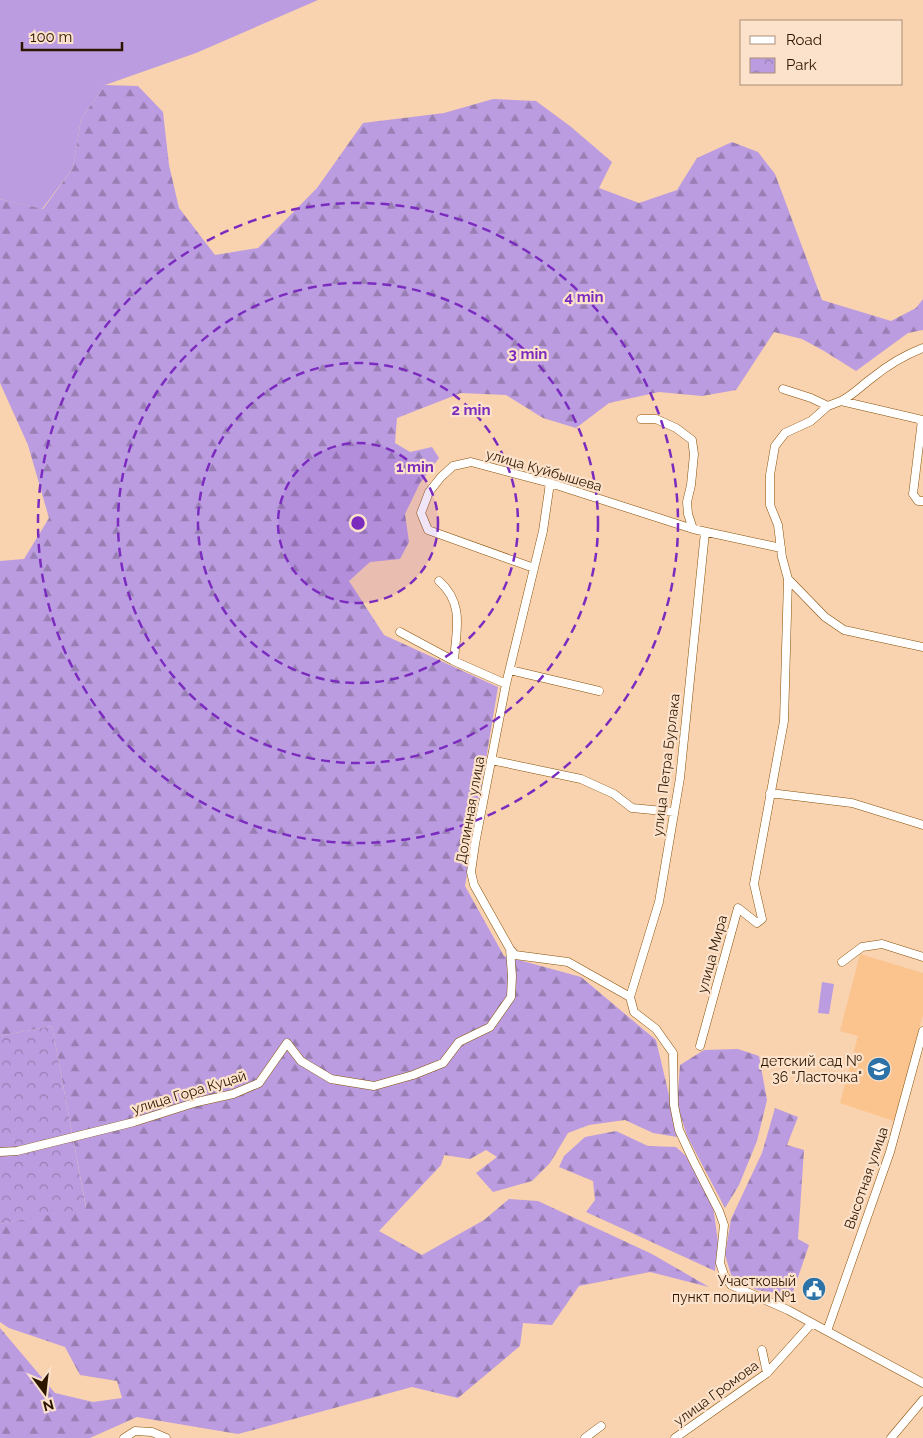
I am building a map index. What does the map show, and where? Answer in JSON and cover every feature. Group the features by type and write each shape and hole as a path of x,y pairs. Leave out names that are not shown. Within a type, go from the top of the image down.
{"street":[{"path":"923,348 904,356 872,378 853,395 828,406 811,421 785,433 775,446 770,474 770,505 778,525 788,579 825,617 844,630 923,647"},
{"path":"783,389 812,398 828,406"},
{"path":"841,401 922,420 913,494 918,501 923,501"},
{"path":"641,419 656,419 676,428 692,440 694,454 691,485 687,502 692,529"},
{"name":"улица Куйбышева","path":"534,568 428,530 421,513 429,492 441,476 453,466 471,462 550,483 692,529 781,548"},
{"name":"Долинная улица","path":"510,949 474,885 471,872 506,684 543,532 550,483"},
{"name":"улица Петра Бурлака","path":"630,996 659,902 680,778 705,532"},
{"name":"улица Мира","path":"700,1046 738,908 757,923 762,919 754,884 784,721 788,579"},
{"path":"439,581 450,591 456,606 454,661"},
{"path":"400,632 454,661 506,684"},
{"path":"510,670 599,691"},
{"path":"491,760 581,779 614,794 632,808 674,812"},
{"path":"770,793 852,803 923,825"},
{"path":"842,962 862,947 882,944 923,957"},
{"path":"510,949 515,955 568,962 630,996 634,1012 656,1030 673,1053 674,1105 679,1130 722,1218 724,1225 720,1263 724,1276 731,1285 788,1310 923,1383"},
{"name":"улица Гора Куцай","path":"0,1152 17,1151 134,1122 197,1102 233,1094 259,1083 287,1043 301,1061 331,1079 374,1086 413,1075 443,1063 459,1042 490,1027 511,997 510,949"},
{"name":"Высотная улица","path":"826,1331 890,1152 923,1031"},
{"name":"улица Громова","path":"675,1438 767,1372 812,1323"},
{"path":"762,1350 767,1372"},
{"path":"891,1438 923,1400"},
{"path":"585,1438 601,1426"},
{"path":"124,1438 135,1431 152,1432 166,1438"}],"shaded area":[{"name":"детский сад № 36 \"Ласточка\"","path":"860,954 923,973 923,1015 894,1121 840,1103 858,1036 840,1031"}],"green space":[{"path":"0,0 318,0 196,53 105,85 81,119 73,168 42,209 0,199"},
{"path":"105,85 138,86 163,112 169,165 179,208 215,255 258,248 317,188 363,123 444,113 493,99 536,101 570,126 612,162 599,188 639,203 677,190 697,158 732,142 758,152 775,174 822,300 891,321 916,308 923,299 923,330 908,333 856,371 802,339 774,332 736,390 702,396 659,392 609,403 576,428 543,418 506,395 461,393 397,418 395,443 410,452 432,447 439,458 420,483 405,514 409,542 400,559 370,562 349,581 384,635 498,687 465,886 504,956 581,977 656,1040 677,1137 653,1133 625,1120 589,1125 568,1133 550,1163 532,1181 493,1192 476,1173 497,1157 486,1150 470,1159 444,1155 441,1165 379,1231 422,1255 484,1220 509,1199 538,1201 652,1254 709,1287 650,1272 579,1286 552,1325 523,1323 520,1346 458,1398 412,1387 238,1434 137,1417 90,1438 0,1438 0,1328 55,1393 93,1402 122,1398 117,1381 80,1375 65,1347 9,1328 0,1322 0,1224 86,1207 52,1026 0,1036 0,561 24,559 49,518 28,445 0,383 0,199 43,209 73,168 81,119"},
{"path":"822,982 834,984 829,1014 818,1013"},
{"path":"52,1026 86,1208 0,1224 0,1036"},
{"path":"738,1049 759,1056 767,1100 757,1141 739,1185 725,1208 687,1136 677,1104 680,1065 704,1050"},
{"path":"775,1108 798,1117 787,1145 804,1150 798,1239 809,1245 792,1295 757,1290 732,1278 725,1255 731,1219 762,1153"},
{"path":"616,1131 648,1146 676,1147 686,1156 713,1206 718,1242 715,1271 586,1212 595,1200 593,1181 559,1167 564,1156 585,1137"}],"place":[{"name":"детский сад № 36 \"Ласточка\"","path":"879,1069"},
{"name":"Участковый пункт полиции №1","path":"814,1289"}]}
